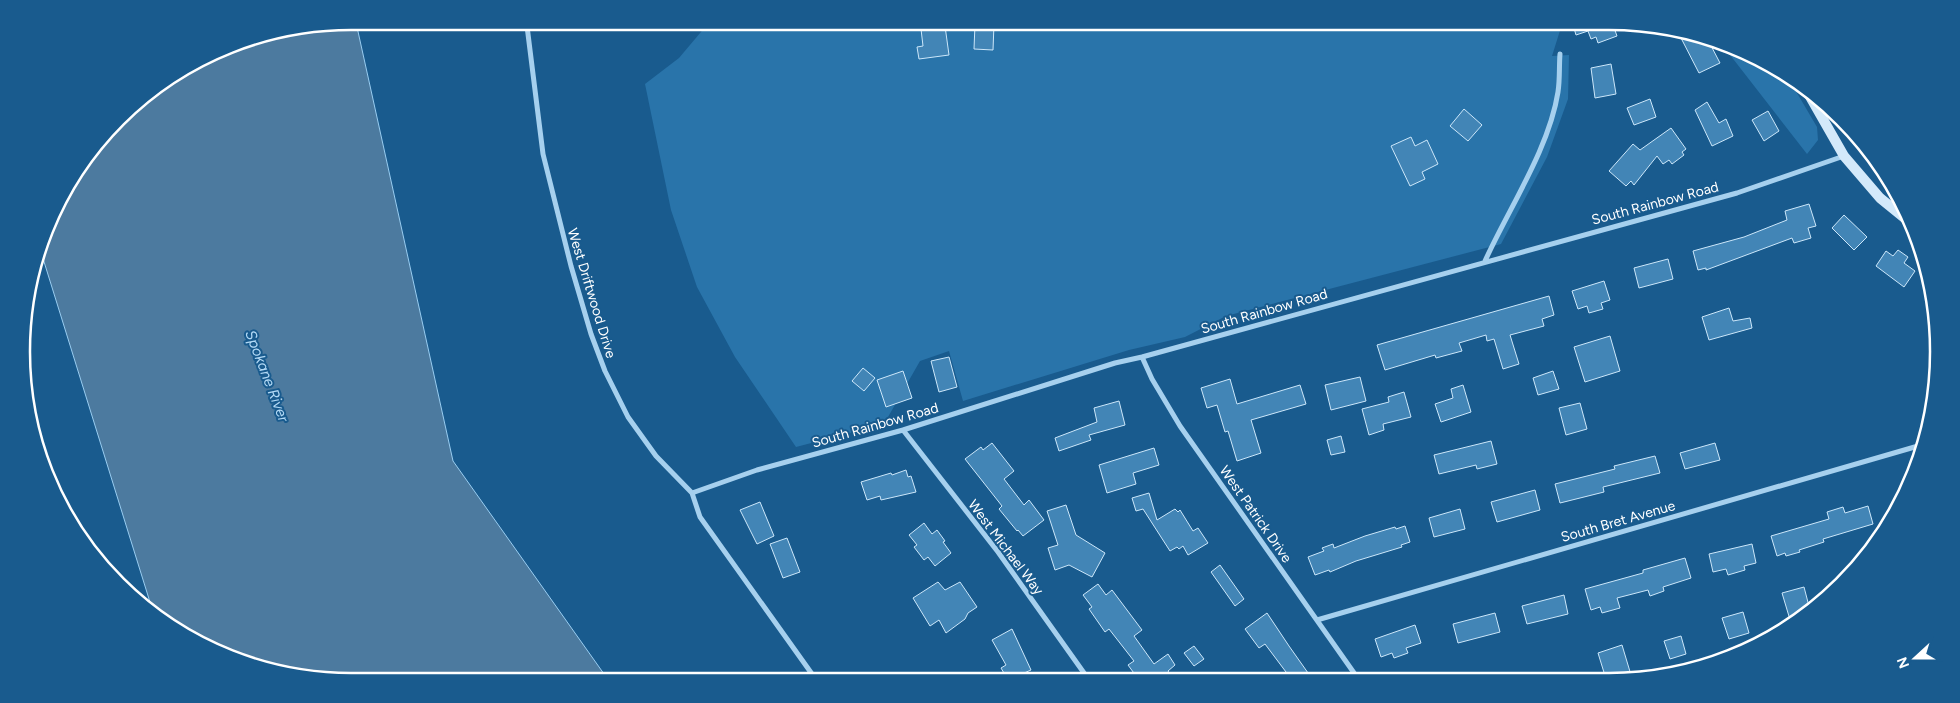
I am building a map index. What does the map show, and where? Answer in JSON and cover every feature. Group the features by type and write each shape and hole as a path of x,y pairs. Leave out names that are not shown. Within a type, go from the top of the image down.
{"street":[{"name":"West Driftwood Drive","path":"527,30 542,154 571,266 591,334 605,371 628,417 656,456 692,493 700,517 811,673"},
{"path":"1485,261 1536,157 1552,118 1558,91 1560,54"},
{"path":"1815,106 1844,156 1880,198 1899,214"},
{"name":"South Rainbow Road","path":"692,493 757,470 903,430 1115,363 1737,193 1844,156"},
{"name":"West Patrick Drive","path":"1142,357 1152,379 1180,426 1354,673"},
{"name":"West Michael Way","path":"903,430 998,552 1084,673"},
{"name":"South Bret Avenue","path":"1317,620 1916,446"}],"shaded area":[{"path":"703,30 1560,30 1552,56 1569,55 1568,99 1547,157 1501,244 1226,316 1185,337 1129,350 963,401 949,351 920,361 884,424 796,447 735,357 697,287 671,210 645,84 679,58"},
{"path":"1728,53 1751,63 1795,90 1817,127 1818,140 1807,154"}],"water":[{"name":"Spokane River","path":"358,30 453,461 603,673 352,673 289,667 228,649 191,630 150,602 43,260 54,228 73,191 96,156 124,124 173,84 228,54 268,41 310,33"}],"building":[{"path":"921,30 946,30 949,55 919,59 917,47 923,46"},
{"path":"975,30 994,30 993,50 974,49"},
{"path":"1575,30 1608,30 1615,30 1617,36 1598,43 1596,37 1591,39 1588,31 1576,35"},
{"path":"1681,38 1712,47 1720,63 1699,73"},
{"path":"1611,64 1616,94 1595,98 1591,68"},
{"path":"1650,99 1656,117 1634,125 1627,108"},
{"path":"1707,102 1719,123 1726,119 1733,136 1712,146 1695,110"},
{"path":"1464,109 1482,125 1468,141 1450,126"},
{"path":"1768,111 1779,131 1764,141 1752,120"},
{"path":"1671,128 1686,149 1682,152 1684,155 1672,164 1669,160 1663,164 1657,156 1634,185 1631,181 1626,186 1609,171 1633,144 1640,150"},
{"path":"1411,137 1415,146 1427,140 1438,164 1422,172 1425,179 1410,186 1391,146"},
{"path":"1809,204 1816,226 1808,228 1811,238 1794,243 1792,238 1706,270 1706,268 1698,270 1693,251 1744,237 1787,220 1785,211"},
{"path":"1844,215 1867,237 1854,250 1832,228"},
{"path":"1898,250 1908,257 1904,263 1915,271 1904,287 1876,266 1886,251 1893,256"},
{"path":"1668,259 1673,279 1639,288 1634,268"},
{"path":"1604,281 1610,300 1601,303 1603,309 1589,313 1587,306 1578,309 1572,291"},
{"path":"1549,296 1554,315 1542,319 1544,326 1510,335 1519,364 1503,369 1494,339 1487,341 1486,335 1459,343 1462,351 1436,358 1435,355 1385,370 1377,345"},
{"path":"1729,308 1733,321 1750,318 1752,328 1709,340 1702,317"},
{"path":"1610,336 1620,371 1585,382 1574,347"},
{"path":"949,357 957,387 939,392 931,361"},
{"path":"863,368 875,378 864,391 852,381"},
{"path":"903,371 912,398 886,407 877,380"},
{"path":"1553,371 1559,389 1538,395 1533,378"},
{"path":"1360,377 1366,401 1331,410 1325,385"},
{"path":"1230,379 1237,404 1300,385 1306,404 1251,420 1261,453 1237,461 1228,431 1225,432 1217,405 1207,408 1201,388"},
{"path":"1463,385 1471,412 1441,422 1435,404 1453,398 1451,389"},
{"path":"1404,392 1411,417 1383,424 1384,430 1369,435 1362,409 1389,402 1388,397"},
{"path":"1119,401 1125,425 1089,435 1091,440 1059,451 1055,438 1097,422 1094,408"},
{"path":"1580,403 1587,429 1566,435 1559,408"},
{"path":"1341,436 1345,452 1331,455 1327,440"},
{"path":"1491,441 1497,464 1477,469 1476,465 1439,474 1434,455"},
{"path":"992,443 1014,471 1004,479 1024,505 1029,500 1044,520 1023,536 999,509 1002,506 965,459 981,447 983,450"},
{"path":"1715,443 1720,460 1685,469 1680,453"},
{"path":"1154,448 1159,465 1133,473 1136,484 1107,493 1099,465"},
{"path":"1655,456 1660,473 1603,487 1604,492 1560,503 1555,484 1615,469 1614,466"},
{"path":"906,470 908,477 911,476 916,492 881,500 880,496 867,500 861,482"},
{"path":"1535,490 1540,510 1497,522 1491,502"},
{"path":"1149,493 1157,520 1175,509 1178,512 1180,510 1193,531 1198,528 1208,543 1188,555 1183,546 1170,551 1143,509 1136,511 1132,498"},
{"path":"760,502 774,536 757,544 740,510"},
{"path":"1066,505 1076,535 1105,553 1092,577 1069,565 1055,570 1048,548 1058,545 1047,511"},
{"path":"1868,506 1873,524 1823,539 1824,542 1799,550 1800,552 1786,556 1785,553 1777,556 1771,536 1829,519 1827,512 1843,507 1845,513"},
{"path":"1460,509 1465,529 1434,537 1429,518"},
{"path":"924,523 932,534 937,530 951,553 935,566 928,557 924,560 914,547 917,545 909,535"},
{"path":"1405,526 1410,542 1401,545 1402,547 1356,561 1330,572 1329,570 1315,575 1308,557 1324,551 1322,548 1333,544 1334,548 1365,536"},
{"path":"787,538 800,572 783,578 770,544"},
{"path":"1752,544 1756,563 1744,566 1745,570 1728,575 1726,569 1713,572 1709,554"},
{"path":"1685,558 1691,578 1663,587 1664,591 1650,596 1648,590 1617,598 1620,608 1602,613 1600,607 1591,610 1585,589 1643,573 1643,570"},
{"path":"1220,565 1244,599 1235,606 1211,572"},
{"path":"938,582 945,590 960,582 977,607 946,633 939,620 930,626 913,598"},
{"path":"1098,584 1106,595 1112,590 1142,630 1134,636 1154,664 1168,654 1175,665 1168,671 1169,673 1134,673 1128,665 1134,661 1109,629 1105,632 1089,609 1092,607 1083,595"},
{"path":"1804,587 1808,603 1789,617 1782,593"},
{"path":"1564,595 1568,614 1527,624 1522,606"},
{"path":"1743,612 1749,633 1729,639 1722,618"},
{"path":"1267,613 1308,673 1287,673 1265,644 1259,648 1245,629"},
{"path":"1495,613 1500,632 1458,643 1453,624"},
{"path":"1415,625 1421,643 1406,648 1408,653 1394,658 1392,653 1381,657 1375,639"},
{"path":"1012,629 1031,670 1024,673 1004,673 1001,668 1006,665 992,640"},
{"path":"1681,636 1686,654 1670,659 1664,641"},
{"path":"1622,645 1630,672 1604,673 1598,653"},
{"path":"1194,646 1204,659 1194,666 1184,653"}]}
